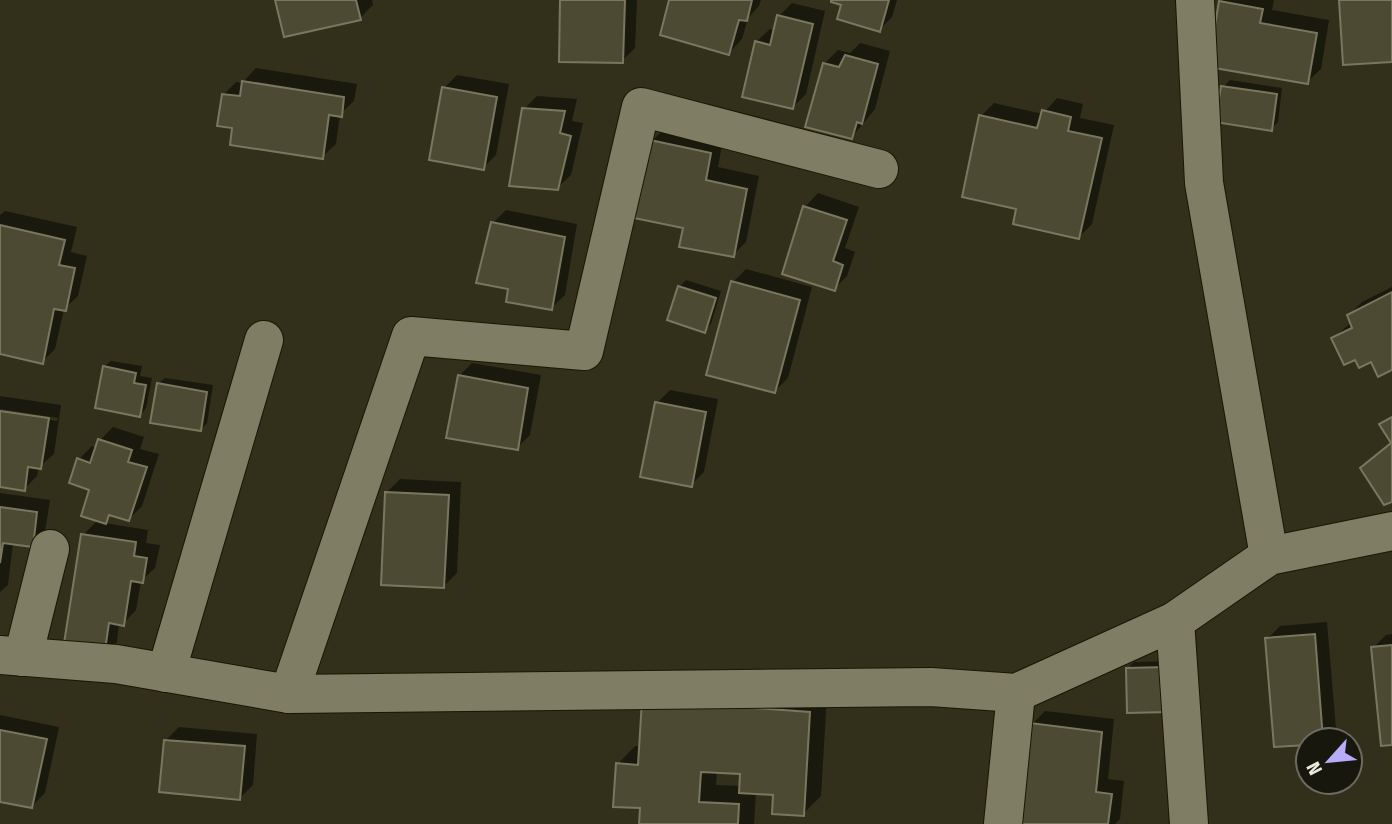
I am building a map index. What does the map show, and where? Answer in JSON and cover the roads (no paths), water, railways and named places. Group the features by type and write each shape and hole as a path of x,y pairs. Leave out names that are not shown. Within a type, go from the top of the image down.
{"street":[{"path":"1195,0 1204,183 1269,556"},
{"path":"289,694 411,336 584,351 641,107 879,169"},
{"path":"166,673 264,340"},
{"path":"50,549 12,656 116,664 289,694 917,687 1016,693 1175,621 1269,556 1392,531"},
{"path":"1175,621 1189,824"},
{"path":"1003,824 1016,693"}]}
